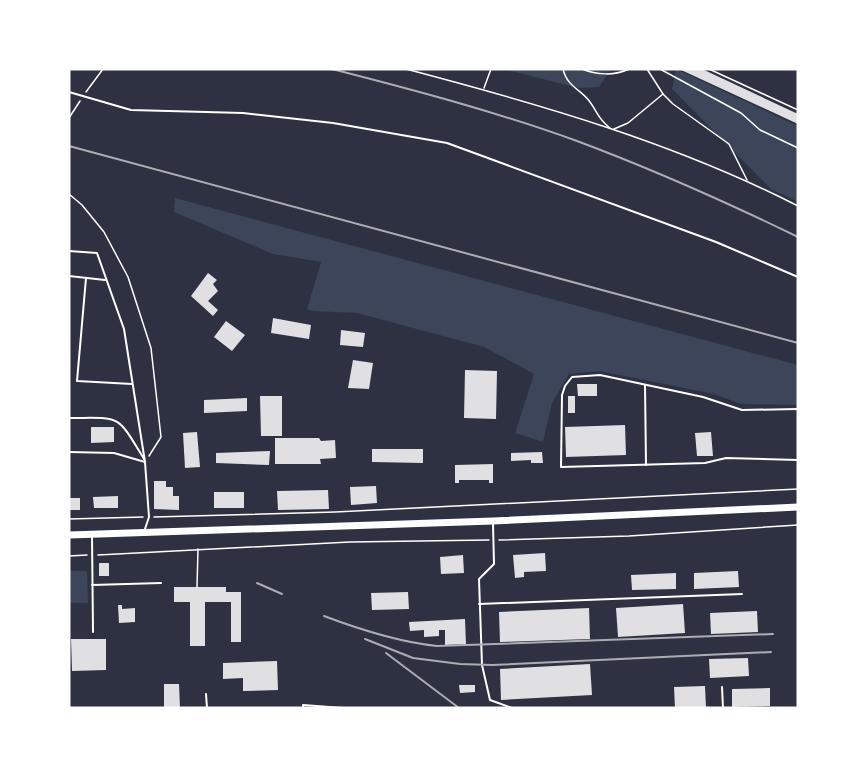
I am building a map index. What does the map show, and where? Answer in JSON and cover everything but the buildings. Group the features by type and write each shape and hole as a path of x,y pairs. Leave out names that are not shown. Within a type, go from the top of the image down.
{"main road":[{"path":"69,535 493,521 798,507"}],"lane":[{"path":"69,93 131,110 243,113 333,123 447,143 716,242 798,278"},
{"path":"69,251 97,253 124,329 145,462 149,517 144,532"},
{"path":"69,276 105,280"},
{"path":"86,278 77,381 132,384"},
{"path":"798,409 742,410 703,397 600,375 572,377 562,395 561,467 705,463 726,458 798,460"},
{"path":"645,385 646,465"},
{"path":"69,418 115,419 125,427 145,462"},
{"path":"69,452 121,454 145,462"},
{"path":"493,521 494,564 478,579 482,665 490,700 512,708"},
{"path":"92,534 93,632"},
{"path":"92,585 161,583"},
{"path":"479,604 742,594"},
{"path":"722,687 723,708"},
{"path":"206,694 207,708"},
{"path":"303,708 303,705 343,708"}],"path":[{"path":"406,69 484,89 612,130 748,181 798,206"},
{"path":"484,89 491,69"},
{"path":"563,69 577,91 589,100 600,121 612,130"},
{"path":"582,69 591,73 610,73 629,69"},
{"path":"647,69 663,94 673,104 729,144 748,181"},
{"path":"660,69 741,113 760,130 798,148"},
{"path":"710,69 798,110"},
{"path":"612,130 628,123 663,94"},
{"path":"69,194 104,232 128,277 151,348 161,437 145,462"},
{"path":"69,519 335,512 798,489"},
{"path":"69,556 350,542 629,536 798,525"},
{"path":"197,587 198,548"}],"shaded area":[{"path":"503,69 611,69 599,87 578,88"},
{"path":"676,69 798,126 798,202 771,189 672,89"},
{"path":"175,198 798,365 798,405 741,404 714,394 599,371 569,374 552,403 543,442 515,433 534,374 484,347 357,313 307,309 321,262 273,254 174,212"},
{"path":"69,571 87,571 88,603 70,603"}],"railway":[{"path":"332,69 424,93 547,130 689,186 798,237"},
{"path":"69,146 798,343"},
{"path":"257,583 282,594"},
{"path":"324,616 380,635 437,646 773,634"},
{"path":"365,639 413,658 460,664 492,665 771,652"},
{"path":"386,653 459,708"}]}
